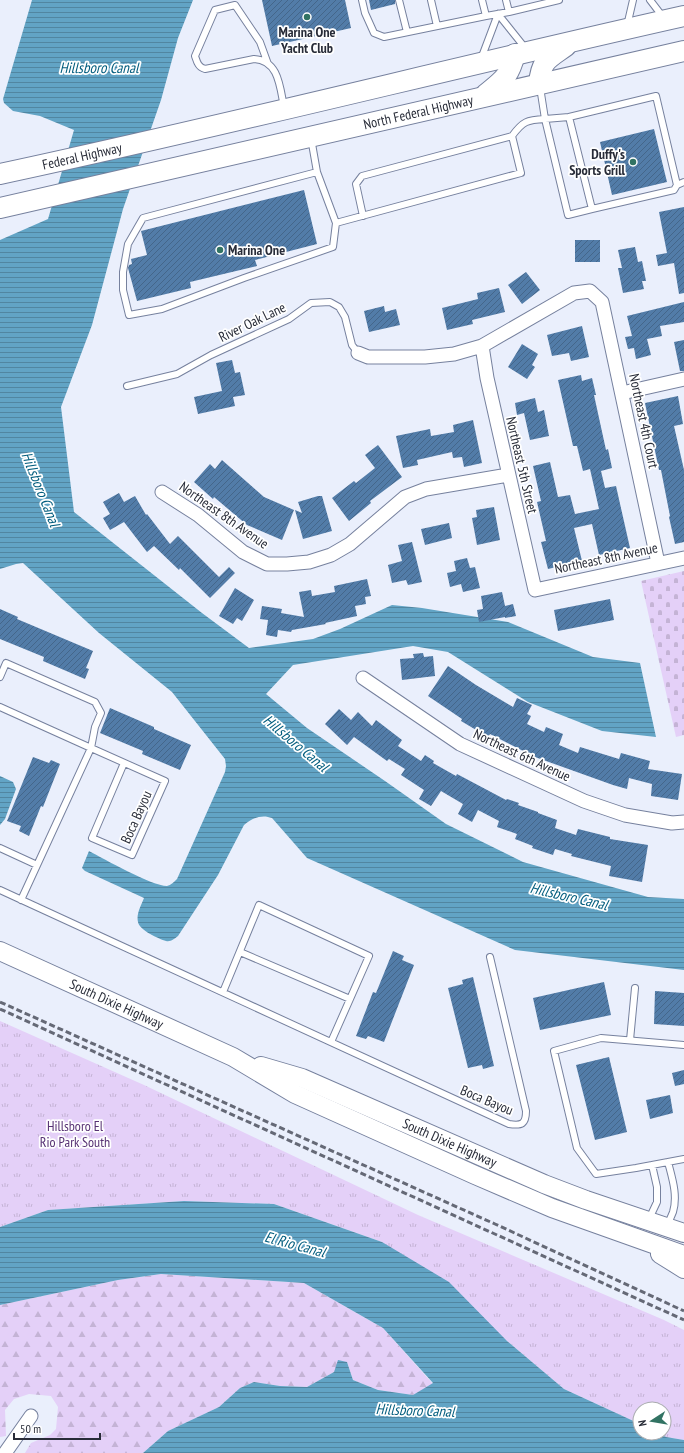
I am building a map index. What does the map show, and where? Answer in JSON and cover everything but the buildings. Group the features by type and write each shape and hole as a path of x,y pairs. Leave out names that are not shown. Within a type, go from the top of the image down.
{"main road":[{"path":"284,109 522,52 684,16"},
{"path":"539,84 540,72 545,61 574,40"},
{"name":"North Federal Highway","path":"0,208 684,51"},
{"path":"481,97 506,78 522,52"},
{"name":"Federal Highway","path":"0,174 284,109"},
{"name":"South Dixie Highway","path":"0,951 233,1057 295,1094 513,1192 628,1236"},
{"name":"South Dixie Highway","path":"233,1057 302,1078 530,1178 586,1200 684,1234"},
{"path":"628,1236 658,1232 666,1228"},
{"path":"628,1236 684,1255"},
{"path":"628,1236 684,1269"}],"street":[{"name":"Northeast 4th Court","path":"482,346 574,293 590,291 602,302 658,563"},
{"path":"358,353 368,357 425,357 454,354 482,346"},
{"name":"Northeast 5th Street","path":"482,346 487,378 508,475 535,590"},
{"path":"622,393 684,379"},
{"name":"Northeast 8th Avenue","path":"162,492 198,515 244,552 267,564 287,564 309,562 332,555 350,544 405,497 426,489 508,475"},
{"name":"Northeast 8th Avenue","path":"535,590 684,558"},
{"name":"Northeast 6th Avenue","path":"363,678 460,744 584,801 625,815 672,823 684,822"},
{"path":"5,1453 31,1416"}],"lane":[{"path":"362,0 365,13 374,33 384,37 509,12 549,1 559,0"},
{"path":"399,0 407,32"},
{"path":"431,0 437,26"},
{"path":"482,0 486,16"},
{"path":"506,0 509,12"},
{"path":"627,29 633,0"},
{"path":"650,0 665,20"},
{"path":"268,64 260,42 235,5 216,10 194,56 200,68 205,69 254,59 263,59 268,64 272,67 277,76 284,109"},
{"path":"498,14 522,52"},
{"path":"480,62 498,14"},
{"path":"539,84 545,119 568,215 674,190 677,185 684,182"},
{"path":"363,216 356,184 362,176 512,136 525,122 569,116 656,96 677,185"},
{"path":"569,116 592,209"},
{"path":"336,223 521,173 512,136"},
{"path":"310,137 317,172 336,223 333,247 162,309 129,315 123,290 123,272 128,244 143,218 317,172"},
{"name":"River Oak Lane","path":"127,386 177,374 211,355 289,319 311,303 330,302 339,307 345,317 352,345 358,353"},
{"path":"0,677 6,663 95,702 101,713 95,726 91,748 21,900"},
{"name":"Boca Bayou","path":"0,707 165,781 132,855 92,838 124,763"},
{"path":"0,848 37,865"},
{"name":"Boca Bayou","path":"0,890 509,1124 518,1125 523,1123 526,1118 526,1111 490,957"},
{"path":"222,992 259,905 369,956 331,1042"},
{"path":"240,952 350,1000"},
{"path":"630,1040 635,988"},
{"path":"684,1045 600,1038 554,1051 577,1148 596,1174 684,1159"},
{"path":"666,1228 673,1211 674,1200 674,1190 668,1162"},
{"path":"648,1222 657,1202 657,1187 652,1165"}],"green space":[{"path":"684,571 684,735 676,737 641,581"},
{"name":"Hillsboro El Rio Park South","path":"0,1021 144,1085 418,1215 664,1320 684,1330 684,1440 672,1438 672,1401 632,1401 632,1420 564,1389 507,1341 382,1242 274,1204 184,1201 48,1210 0,1227"},
{"path":"161,1274 304,1283 383,1328 433,1384 413,1395 378,1390 353,1380 347,1362 334,1372 307,1387 280,1386 254,1382 240,1388 219,1407 168,1431 143,1453 25,1453 31,1443 50,1435 56,1429 58,1407 51,1396 29,1394 14,1399 5,1410 6,1436 0,1437 0,1305 118,1280"}],"water":[{"name":"Hillsboro Canal","path":"32,0 193,0 178,38 161,100 123,209 92,325 61,407 74,512 202,613 249,648 313,639 340,629 392,605 422,608 508,622 593,657 640,663 656,737 602,731 528,702 448,652 413,646 293,665 266,694 307,728 446,824 523,862 648,897 684,899 684,970 515,950 307,858 272,818 265,816 250,820 244,825 218,875 178,936 171,941 166,941 154,936 145,931 139,925 139,910 144,898 85,871 82,868 89,851 128,872 151,882 167,886 171,884 177,879 225,772 226,766 225,759 172,692 99,633 23,563 0,569 0,240 48,219 74,130 40,116 13,111 4,103 3,99"},
{"path":"0,776 13,782 16,789 5,819 0,825"},
{"name":"El Rio Canal","path":"184,1201 274,1204 382,1242 449,1282 507,1341 564,1389 632,1420 632,1441 672,1441 672,1438 684,1440 684,1453 143,1453 168,1431 219,1407 240,1388 254,1382 280,1386 307,1387 334,1372 338,1360 347,1362 353,1380 378,1390 413,1395 433,1383 383,1328 304,1283 161,1274 118,1280 0,1305 0,1227 48,1210"}],"railway":[{"path":"0,1002 495,1224 684,1311"},
{"path":"0,1009 684,1320"}],"place":[{"name":"Marina One Yacht Club","path":"307,17"},
{"name":"Duffy's Sports Grill","path":"633,162"},
{"name":"Marina One","path":"220,250"}]}
